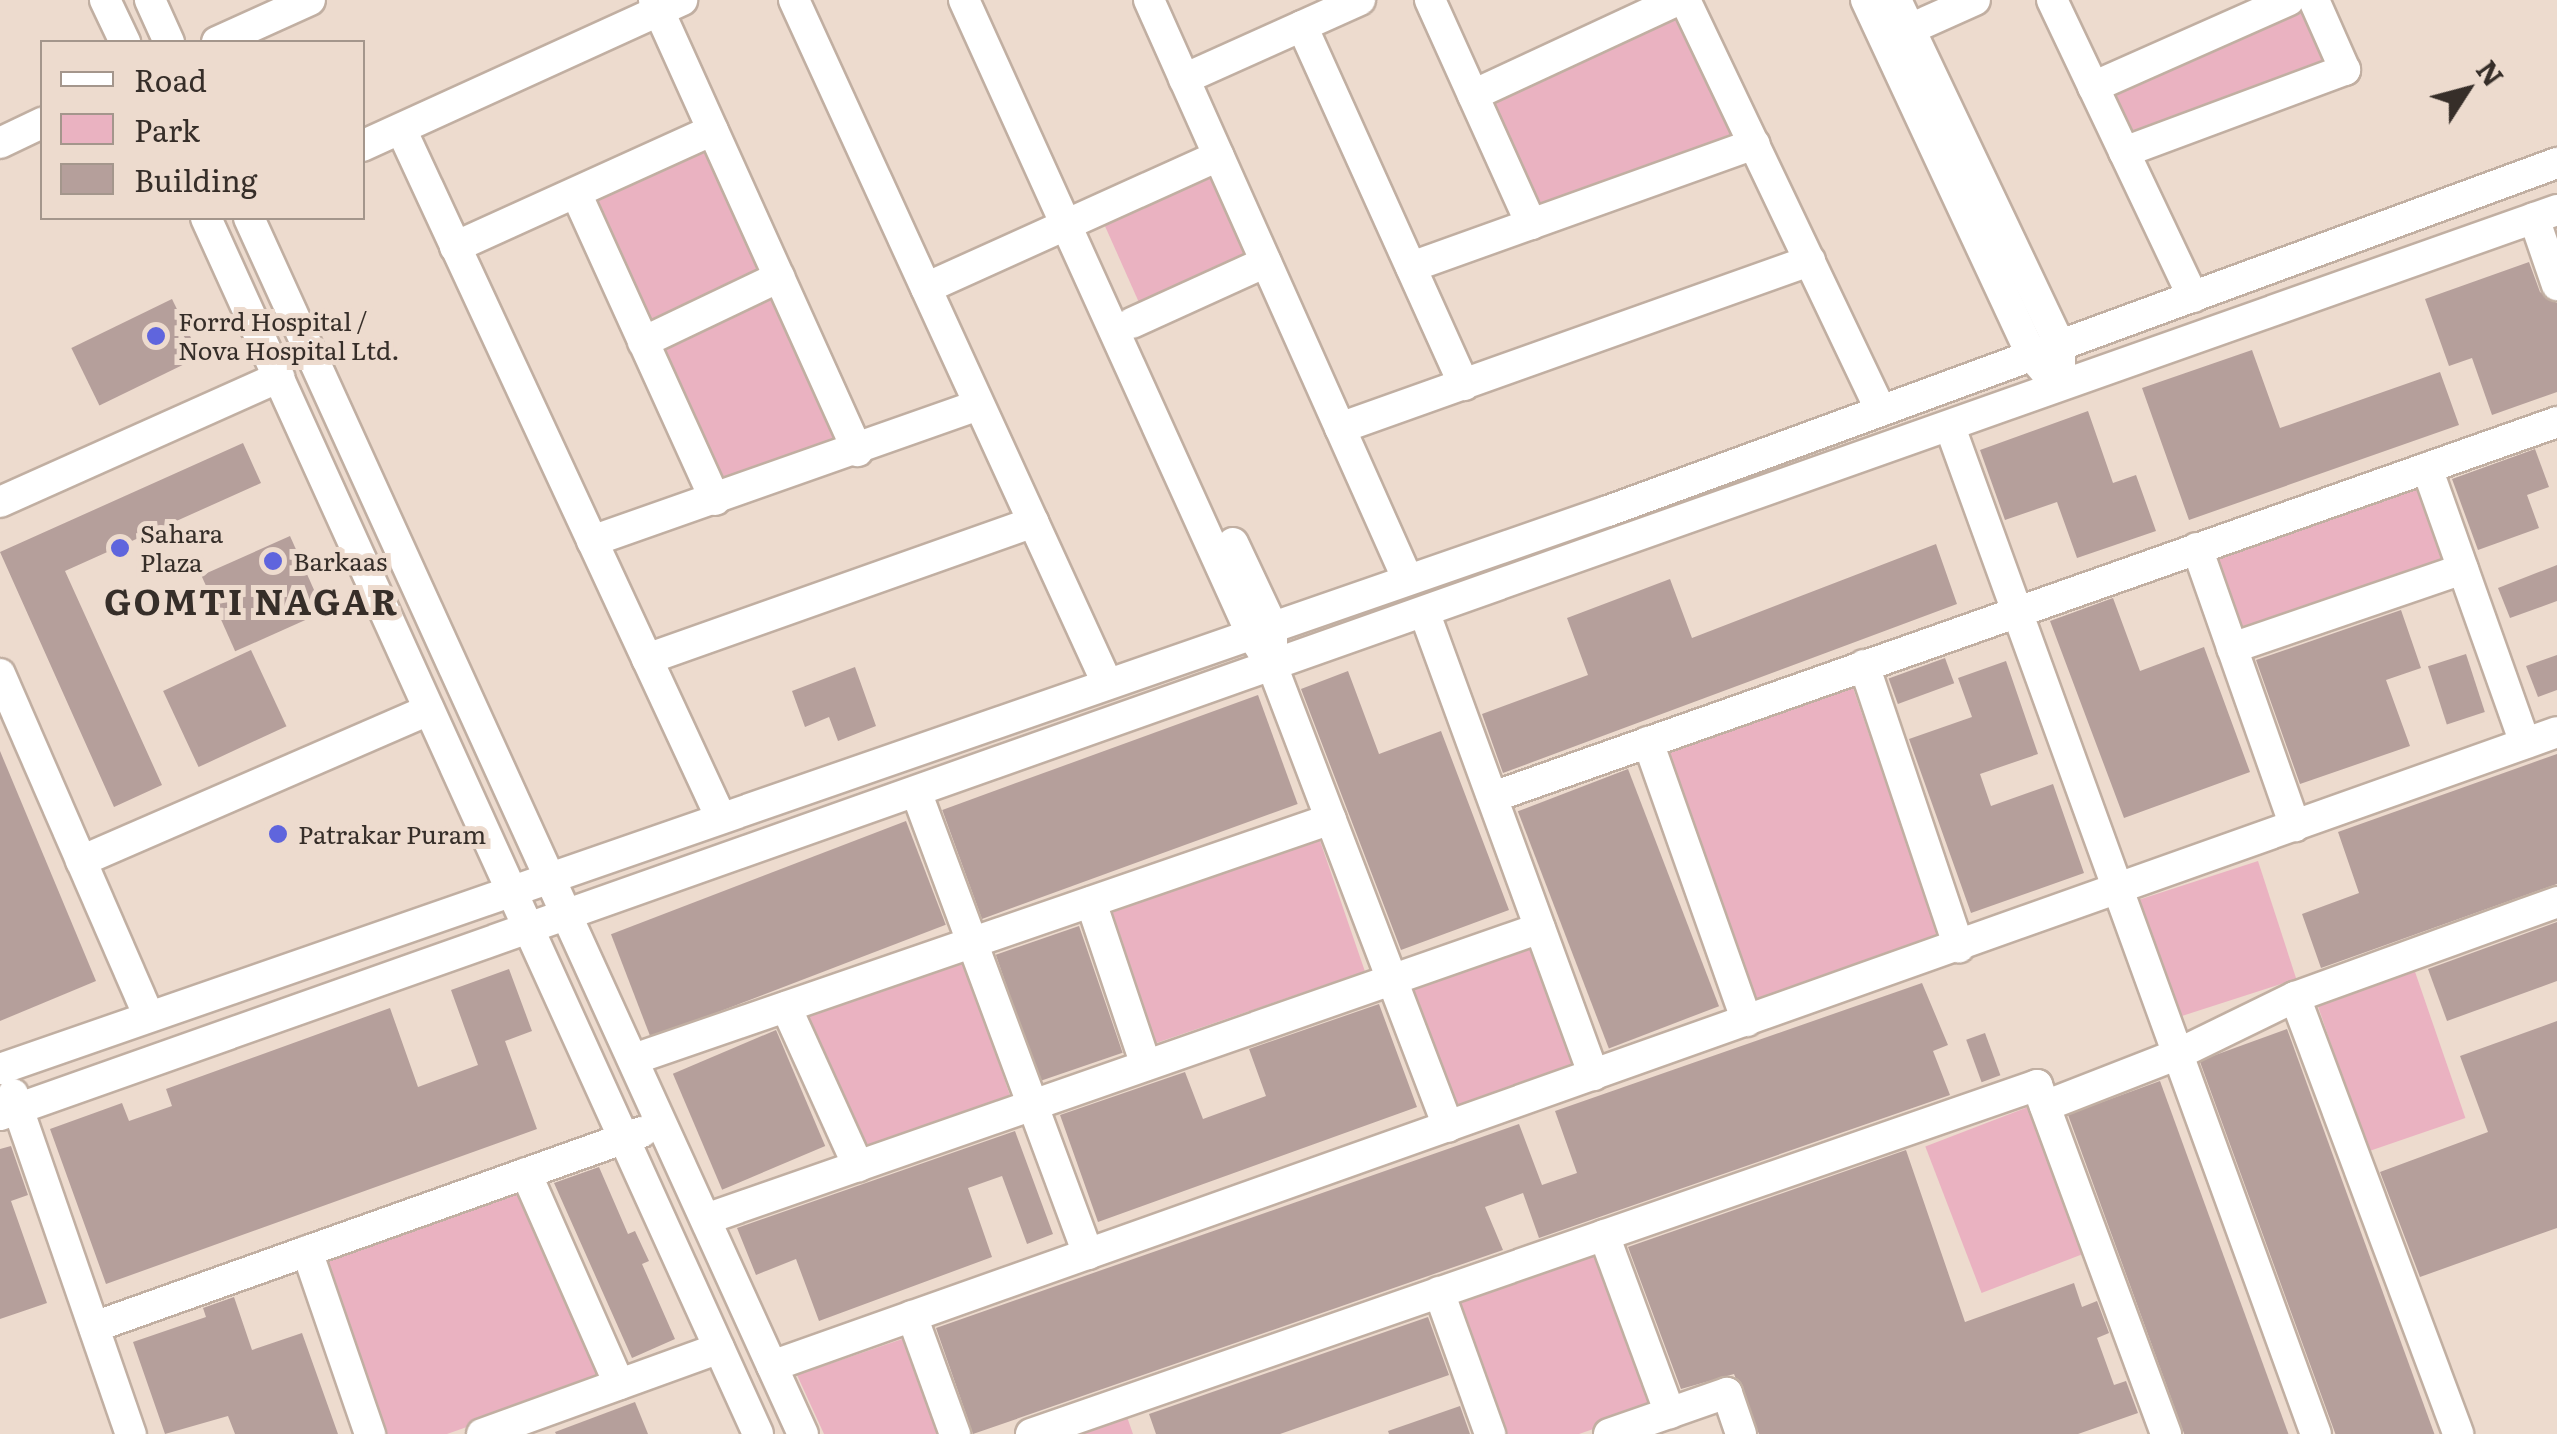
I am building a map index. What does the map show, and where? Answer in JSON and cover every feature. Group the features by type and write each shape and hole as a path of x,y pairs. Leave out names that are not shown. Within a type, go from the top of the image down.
{"street":[{"path":"105,0 124,40"},
{"path":"150,0 168,40"},
{"path":"221,40 310,0"},
{"path":"794,0 1107,683"},
{"path":"964,0 1075,222 1132,323 1261,630 1448,1128"},
{"path":"983,0 1075,222 1261,630"},
{"path":"1149,0 1408,580"},
{"path":"1184,79 1360,0"},
{"path":"1430,0 1531,224"},
{"path":"1473,95 1682,0 1881,411"},
{"path":"1866,0 2046,351"},
{"path":"1896,0 2061,388"},
{"path":"1910,29 1975,0"},
{"path":"2052,0 2193,297"},
{"path":"2093,87 2289,0"},
{"path":"2124,152 2345,70 2314,0"},
{"path":"365,145 665,4 713,130 858,451"},
{"path":"1302,26 1464,384"},
{"path":"0,142 40,124"},
{"path":"400,129 720,816"},
{"path":"456,248 713,130"},
{"path":"1411,267 1755,144"},
{"path":"926,288 1218,156"},
{"path":"131,1434 94,1327 9,1112 2,1068 1408,580 2557,163"},
{"path":"576,193 715,500"},
{"path":"9,1112 1274,668 2545,214 2557,285"},
{"path":"207,220 758,1434"},
{"path":"251,220 803,1434"},
{"path":"1340,428 1810,260"},
{"path":"1132,323 1266,262"},
{"path":"643,342 779,277"},
{"path":"0,502 279,378"},
{"path":"592,541 858,451 979,404"},
{"path":"1493,798 2557,422"},
{"path":"1950,428 2316,1434"},
{"path":"2426,468 2525,743"},
{"path":"647,659 1033,522"},
{"path":"2197,548 2295,826"},
{"path":"2232,648 2463,569"},
{"path":"1426,614 1594,1076"},
{"path":"1864,665 1959,947"},
{"path":"0,674 149,1016"},
{"path":"81,861 430,710"},
{"path":"772,1366 2557,732"},
{"path":"1648,742 1746,1022"},
{"path":"918,794 1088,1254"},
{"path":"634,1059 1331,819"},
{"path":"1090,902 1146,1066"},
{"path":"2044,1106 2176,1055 2295,997 2557,902"},
{"path":"706,1218 1540,928"},
{"path":"2295,997 2458,1434"},
{"path":"786,1007 858,1166"},
{"path":"1031,1434 2037,1086 2166,1434"},
{"path":"94,1327 664,1125"},
{"path":"526,1174 620,1384"},
{"path":"1604,1236 1670,1413"},
{"path":"307,1251 370,1434"},
{"path":"1439,1292 1490,1434"},
{"path":"912,1316 955,1434"},
{"path":"482,1434 718,1348"},
{"path":"1609,1434 1726,1393 1741,1434"}],"green space":[{"path":"2301,4 2330,64 2132,138 2109,90"},
{"path":"1673,12 1735,135 1537,208 1486,102"},
{"path":"704,146 761,274 645,326 588,198"},
{"path":"1218,175 1253,254 1140,305 1105,225"},
{"path":"774,291 842,443 723,496 655,344"},
{"path":"2415,483 2443,559 2242,632 2214,556"},
{"path":"1852,685 1940,940 1749,1006 1661,751"},
{"path":"1318,835 1365,971 1151,1045 1104,909"},
{"path":"2258,861 2296,979 2176,1018 2138,900"},
{"path":"1527,942 1574,1065 1454,1111 1407,988"},
{"path":"963,959 1011,1097 847,1153 799,1015"},
{"path":"2412,963 2465,1118 2368,1152 2315,997"},
{"path":"2028,1107 2084,1254 1982,1293 1925,1146"},
{"path":"521,1189 602,1379 447,1434 384,1434 319,1258"},
{"path":"1599,1248 1656,1407 1579,1434 1500,1434 1452,1301"},
{"path":"911,1336 943,1434 824,1434 797,1375"},
{"path":"1126,1414 1133,1434 1071,1434"}],"building":[{"path":"2529,262 2540,292 2557,303 2557,392 2492,415 2472,358 2449,366 2425,299"},
{"path":"172,299 200,357 99,406 71,348"},
{"path":"2252,350 2280,428 2440,372 2459,425 2189,520 2142,388"},
{"path":"2088,411 2113,483 2136,475 2156,531 2077,558 2057,502 2005,520 1980,450"},
{"path":"243,443 261,483 65,571 162,785 114,807 0,552"},
{"path":"2535,449 2549,487 2527,495 2539,528 2478,550 2452,479"},
{"path":"290,536 324,612 235,651 201,575"},
{"path":"1936,544 1957,604 1503,773 1482,714 1588,675 1567,618 1670,579 1692,638"},
{"path":"2557,565 2557,601 2510,618 2498,588"},
{"path":"2113,598 2140,671 2204,647 2250,772 2124,818 2050,621"},
{"path":"2401,610 2421,668 2386,680 2410,746 2300,784 2256,660"},
{"path":"251,650 286,726 199,767 163,691"},
{"path":"2466,654 2485,712 2447,724 2428,666"},
{"path":"2557,655 2557,690 2538,697 2526,666"},
{"path":"1945,658 1954,683 1898,704 1889,679"},
{"path":"2006,661 2038,754 1980,774 1991,806 2053,784 2084,873 1971,913 1909,739 1972,717 1958,678"},
{"path":"855,667 876,726 838,741 829,717 805,727 792,691"},
{"path":"1348,671 1379,754 1441,731 1509,910 1401,950 1301,689"},
{"path":"1258,695 1298,804 982,919 942,810"},
{"path":"0,751 96,981 0,1021"},
{"path":"2557,754 2557,884 2321,968 2302,914 2359,893 2338,832"},
{"path":"1628,769 1719,1006 1609,1048 1518,811"},
{"path":"906,821 946,925 651,1038 611,934"},
{"path":"2557,922 2557,981 2447,1021 2428,969"},
{"path":"1079,926 1123,1053 1039,1081 996,955"},
{"path":"509,969 532,1031 505,1041 537,1129 106,1284 50,1129 122,1103 129,1121 172,1106 166,1089 390,1008 418,1087 478,1065 451,990"},
{"path":"1922,983 1948,1045 1933,1051 1950,1095 1539,1238 1523,1193 1485,1207 1503,1250 973,1434 936,1328 1519,1124 1542,1185 1577,1173 1555,1111"},
{"path":"1379,1004 1417,1107 1098,1222 1060,1115 1185,1072 1203,1119 1266,1096 1249,1049"},
{"path":"2557,1021 2557,1228 2420,1277 2380,1172 2488,1132 2460,1056"},
{"path":"2287,1029 2434,1434 2335,1434 2200,1061"},
{"path":"776,1030 825,1146 722,1190 673,1074"},
{"path":"1985,1033 2000,1075 1982,1082 1966,1040"},
{"path":"2160,1081 2288,1434 2184,1434 2068,1115"},
{"path":"1015,1131 1053,1234 1027,1244 1002,1176 968,1188 992,1257 819,1321 796,1259 756,1275 737,1228"},
{"path":"11,1146 28,1195 11,1201 47,1303 0,1319 0,1149"},
{"path":"1906,1150 1965,1322 2074,1283 2082,1307 2097,1301 2109,1333 2097,1338 2114,1385 2126,1381 2138,1413 2078,1434 1759,1434 1734,1374 1681,1389 1628,1247"},
{"path":"599,1167 628,1234 635,1231 649,1261 642,1264 675,1339 632,1358 554,1183"},
{"path":"234,1297 252,1350 302,1333 338,1434 235,1434 228,1416 165,1434 133,1342 206,1317 203,1308"},
{"path":"1428,1317 1449,1375 1280,1434 1156,1434 1149,1414"},
{"path":"635,1402 648,1434 555,1432"},
{"path":"1460,1406 1470,1434 1389,1434 1388,1431"}],"place":[{"name":"Forrd Hospital / Nova Hospital Ltd.","path":"156,336"},
{"name":"Sahara Plaza","path":"120,548"},
{"name":"Barkaas","path":"273,561"},
{"name":"Patrakar Puram","path":"278,834"}],"district":[{"name":"GOMTI NAGAR","path":"252,600"}]}
